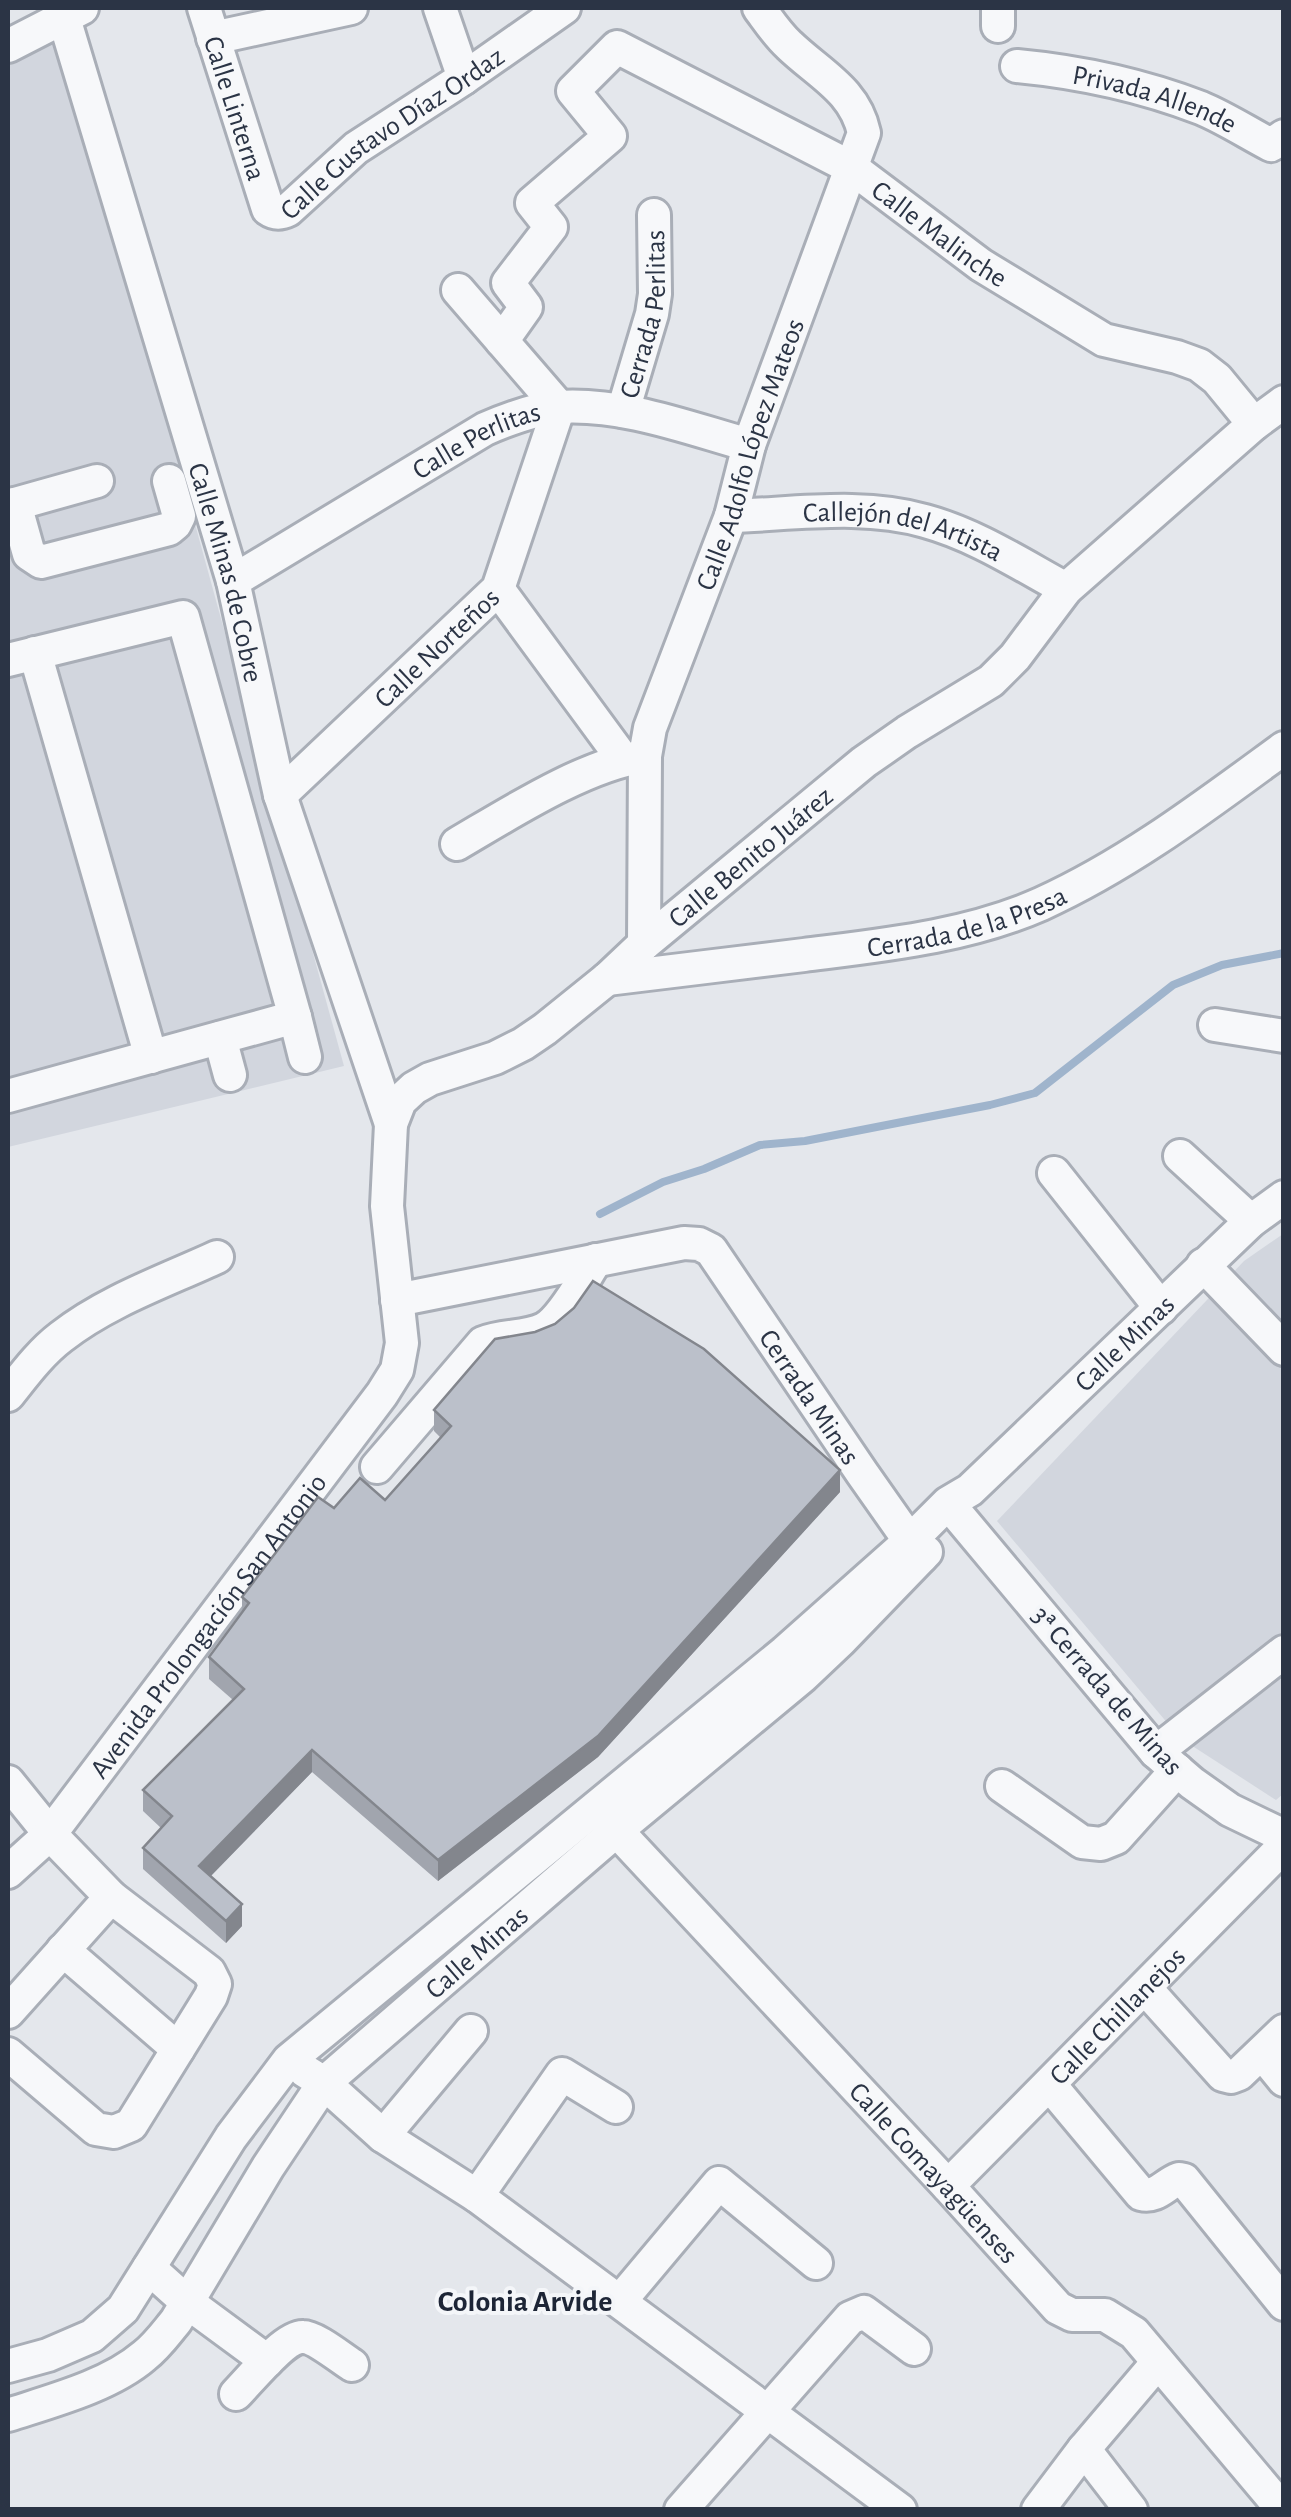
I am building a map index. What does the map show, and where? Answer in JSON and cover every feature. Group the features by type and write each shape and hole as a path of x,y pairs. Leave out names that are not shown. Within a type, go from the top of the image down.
{"street":[{"path":"208,23 351,8"},
{"path":"440,8 464,78"},
{"name":"Calle Gustavo Díaz Ordaz","path":"268,208 274,213 288,210 356,148 564,8"},
{"name":"Calle Adolfo López Mateos","path":"644,944 631,754 650,728 731,516 749,445 864,133 852,100 786,42 758,8"},
{"path":"8,46 73,13"},
{"name":"Calle Minas de Cobre","path":"73,13 233,581 280,794 391,1124"},
{"name":"Calle Linterna","path":"208,23 268,208"},
{"name":"Calle Malinche","path":"502,341 526,306 508,284 550,227 532,204 610,136 573,91 617,47 852,168 980,265 1077,326 1104,340 1199,364 1217,379 1254,424"},
{"name":"Privada Allende","path":"1017,66 1068,70 1140,88 1204,110 1271,144 1284,136"},
{"name":"Cerrada Perlitas","path":"623,410 652,314 654,214"},
{"path":"458,290 558,407"},
{"name":"Calle Benito Juárez","path":"391,1124 400,1101 414,1088 523,1044 864,762 992,681 1066,590 1284,402"},
{"name":"Calle Perlitas","path":"233,581 485,429 515,416 558,407 623,410 749,445"},
{"name":"Calle Norteños","path":"280,794 498,589 558,407"},
{"path":"97,481 11,505 29,554 41,562 168,528 180,516 169,481"},
{"name":"Callejón del Artista","path":"731,516 866,511 923,520 973,538 1066,590"},
{"path":"457,844 552,790 631,754 498,589"},
{"path":"151,1057 21,656 183,616 305,1057"},
{"name":"Cerrada de la Presa","path":"607,978 876,946 962,931 1022,910 1100,874 1177,826 1284,748"},
{"path":"8,1096 295,1017"},
{"path":"1215,1025 1284,1036"},
{"path":"220,1038 230,1074"},
{"path":"391,1124 387,1206 397,1300 596,1260"},
{"path":"1180,1156 1251,1221"},
{"path":"1054,1173 1160,1308"},
{"name":"Calle Minas","path":"8,2416 61,2398 142,2358 168,2330 324,2083 785,1652 916,1549 948,1503 964,1502 1203,1266 1251,1221 1284,1197"},
{"name":"Cerrada Minas","path":"596,1260 684,1244 699,1244 712,1250 916,1549"},
{"path":"8,1396 58,1339 93,1314 217,1258"},
{"path":"377,1467 483,1343 545,1328 555,1320 596,1260"},
{"path":"1203,1266 1284,1349"},
{"name":"Avenida Prolongación San Antonio","path":"8,1872 50,1834 382,1394 397,1370 402,1343 397,1300"},
{"name":"3ª Cerrada de Minas","path":"964,1502 1166,1762 1230,1810 1284,1836"},
{"path":"1002,1786 1082,1842 1100,1844 1116,1838 1166,1762 1284,1652"},
{"path":"8,1782 50,1834 111,1896 208,1972 215,1984 212,1996 130,2125 114,2132 96,2129 8,2054"},
{"name":"Calle Minas","path":"8,2366 48,2356 92,2336 123,2309 231,2137 289,2060 606,1819"},
{"name":"Calle Comayagüenses","path":"606,1819 1058,2308 1072,2315 1104,2315 1134,2333 1282,2510"},
{"name":"Calle Chillanejos","path":"948,2186 1284,1846"},
{"path":"8,2012 111,1896"},
{"path":"63,1950 178,2049"},
{"path":"1145,1988 1223,2075 1239,2074 1273,2042 1284,2080"},
{"path":"383,2136 471,2030"},
{"path":"289,2060 324,2083 383,2136 477,2196 900,2510"},
{"path":"477,2196 562,2074 616,2108"},
{"path":"1050,2085 1140,2194 1156,2194 1173,2181 1184,2180 1284,2304"},
{"path":"620,2301 720,2183 816,2263"},
{"path":"148,2268 186,2302 267,2361"},
{"path":"681,2510 857,2313 864,2312 914,2348"},
{"path":"236,2394 267,2361 294,2338 302,2336 352,2365"},
{"path":"1038,2510 1158,2362"},
{"path":"1084,2450 1131,2510"}],"shaded area":[{"path":"55,39 173,444 344,1066 8,1147 8,66"},
{"path":"1283,1234 1283,1794 1276,1800 1180,1738 997,1521 1244,1261"}],"building":[{"path":"593,1281 704,1349 840,1470 598,1736 438,1860 312,1750 199,1866 242,1904 226,1921 143,1848 172,1816 143,1790 244,1689 209,1657 249,1603 242,1597 318,1497 334,1508 360,1478 385,1500 451,1426 434,1410 495,1339 555,1324 574,1308"}],"waterway":[{"path":"600,1214 663,1182 760,1145 805,1141 1035,1093 1173,985 1222,965 1284,953"}],"district":[{"name":"Colonia Arvide","path":"525,2301"}]}
